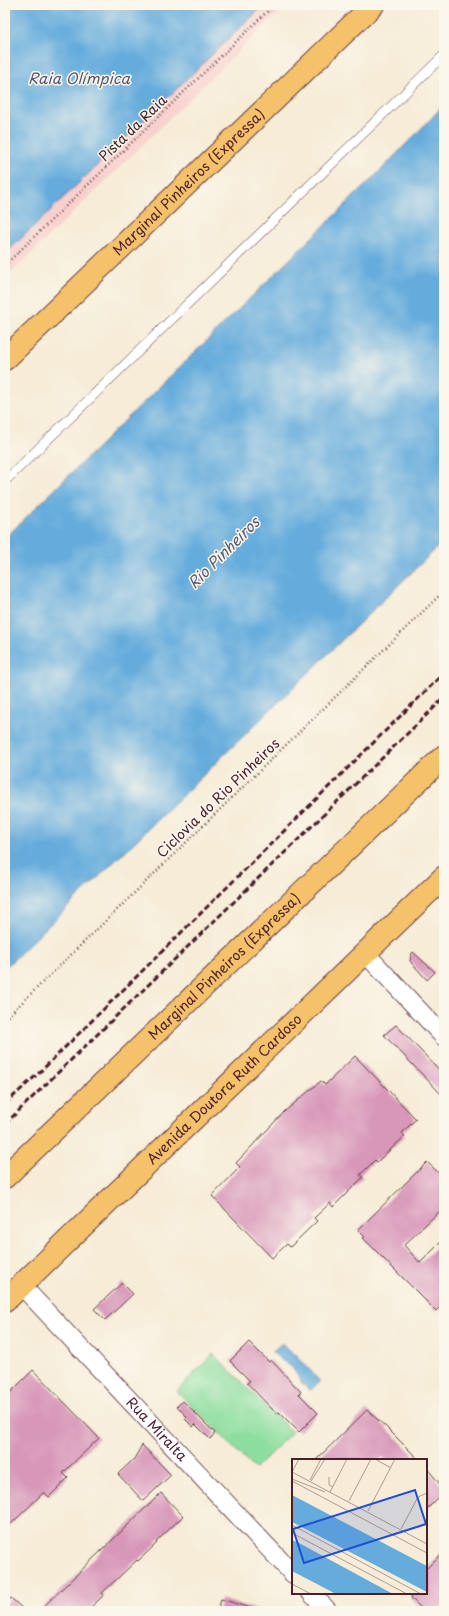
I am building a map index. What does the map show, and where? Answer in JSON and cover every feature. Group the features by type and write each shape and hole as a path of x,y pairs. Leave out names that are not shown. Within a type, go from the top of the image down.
{"highway":[{"name":"Marginal Pinheiros (Expressa)","path":"5,359 373,5"},
{"name":"Marginal Pinheiros (Expressa)","path":"5,1177 444,756"},
{"name":"Avenida Doutora Ruth Cardoso","path":"5,1301 444,878"}],"street":[{"path":"366,954 444,1037"},
{"name":"Rua Miralta","path":"21,1285 292,1573"},
{"path":"312,1594 328,1611"}],"lane":[{"path":"5,481 444,55"}],"path":[{"name":"Pista da Raia","path":"5,265 274,5"},
{"name":"Ciclovia do Rio Pinheiros","path":"5,1019 444,591"}],"shaded area":[{"name":"Raia Olímpica","path":"5,5 286,5 5,279"}],"green space":[{"path":"213,1354 292,1432 255,1469 177,1391"}],"water":[{"name":"Raia Olímpica","path":"5,5 264,5 5,254"},
{"name":"Rio Pinheiros","path":"444,105 444,541 5,968 5,538 382,169"},
{"path":"282,1343 292,1353 297,1355 320,1381 310,1391 302,1383 292,1367 272,1352"}],"building":[{"path":"413,952 435,972 427,980 410,961"},
{"path":"396,1025 444,1075 444,1097 384,1035"},
{"path":"355,1056 416,1119 402,1133 405,1136 377,1162 375,1160 360,1175 363,1177 333,1207 330,1203 314,1218 317,1221 290,1247 287,1244 272,1258 212,1196 240,1167 236,1163 285,1111 321,1081 325,1085"},
{"path":"427,1162 444,1178 444,1211 442,1209 404,1245 420,1263 444,1239 444,1303 436,1311 363,1238 365,1237 358,1230"},
{"path":"122,1283 133,1294 105,1320 94,1309"},
{"path":"249,1342 269,1362 271,1360 301,1392 299,1394 318,1413 299,1432 279,1412 277,1414 247,1383 250,1381 230,1361"},
{"path":"33,1370 99,1438 63,1473 68,1478 49,1497 44,1492 8,1527 5,1524 5,1398"},
{"path":"183,1401 215,1433 210,1439 195,1424 193,1427 185,1419 187,1417 177,1406"},
{"path":"367,1410 418,1459 385,1459 383,1457 381,1459 317,1459"},
{"path":"142,1445 171,1475 143,1501 118,1474 134,1459"},
{"path":"427,1468 444,1489 444,1492 427,1509"},
{"path":"161,1493 183,1516 156,1542 157,1543 102,1593 104,1595 87,1611 39,1611"},
{"path":"444,1551 444,1611 424,1611 411,1598 412,1596 410,1594 427,1594 427,1568"},
{"path":"11,1598 25,1611 5,1611 5,1604"},
{"path":"221,1599 261,1611 218,1611"}],"railway":[{"path":"5,1104 42,1070 444,673"},
{"path":"5,1124 444,698"}]}
